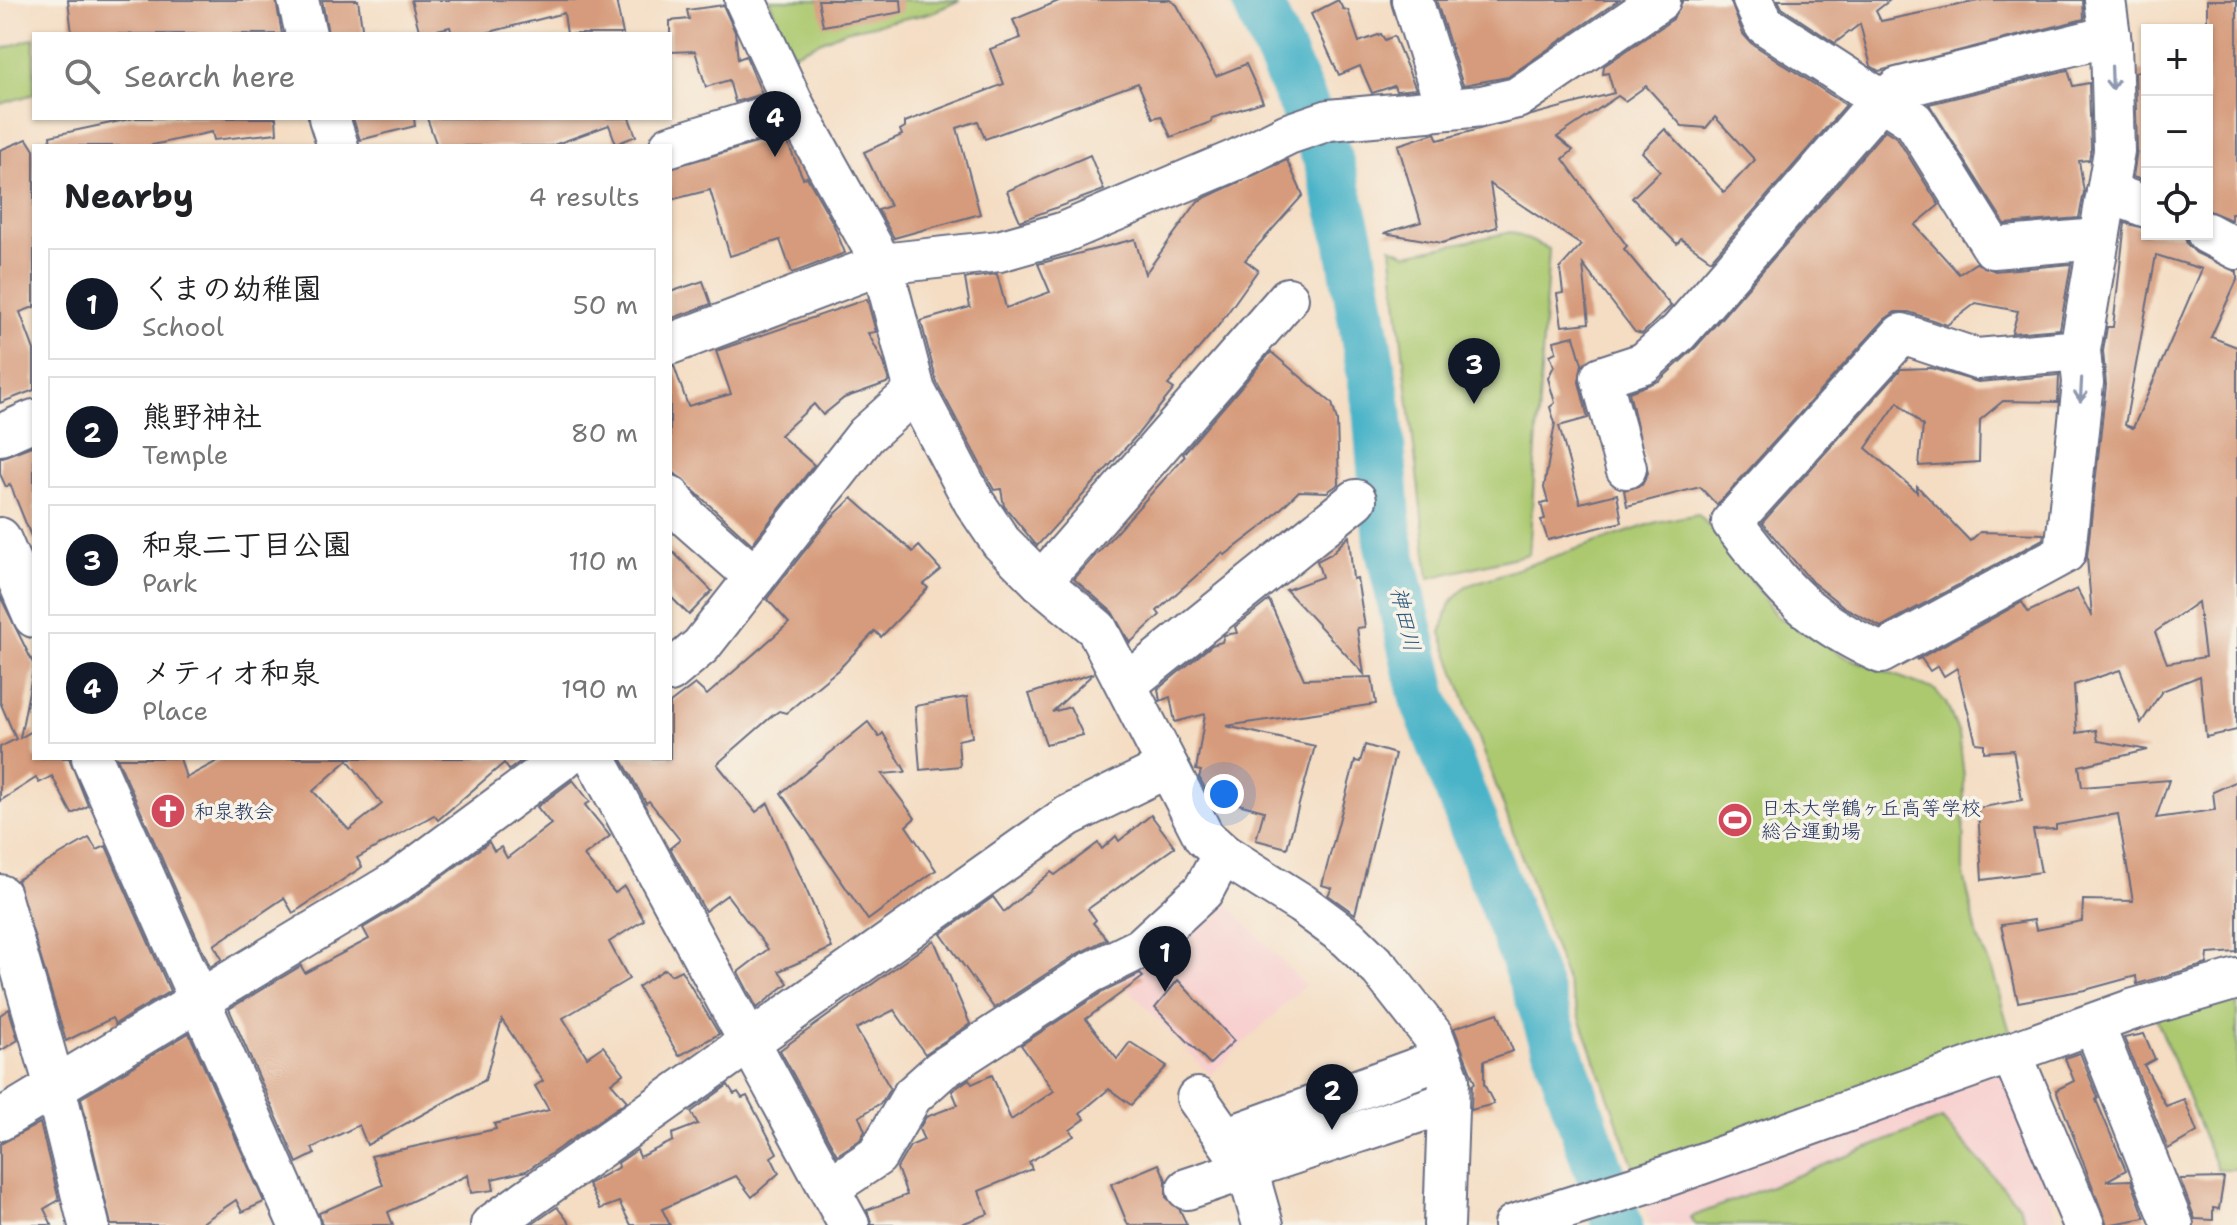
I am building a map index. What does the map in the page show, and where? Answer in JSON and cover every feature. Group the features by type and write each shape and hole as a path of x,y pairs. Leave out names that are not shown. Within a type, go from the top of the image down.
{"street":[{"path":"298,0 306,32"},
{"path":"745,0 795,108 882,264 915,391 974,502 1001,542 1041,582 1097,629 1193,821 1204,837 1223,854 1302,904 1348,938 1381,970 1433,1036 1449,1079 1444,1225"},
{"path":"1412,0 1446,108"},
{"path":"672,343 882,264 999,251 1062,233 1313,125 1482,106 1517,98 1660,0"},
{"path":"1753,0 1764,24 1914,121 1993,248 2098,239"},
{"path":"1626,468 1601,377 1644,363 1679,332 1884,100 1898,88 2108,18 2114,151 2080,350 2083,383 2065,553 1881,653 1839,633 1801,607 1732,522 1902,334 1977,359 2080,350"},
{"path":"672,145 795,108"},
{"path":"330,120 337,144"},
{"path":"2107,192 2141,205"},
{"path":"2213,236 2237,249"},
{"path":"1041,582 1288,299"},
{"path":"672,670 701,646 866,435 915,391"},
{"path":"0,435 32,421"},
{"path":"672,498 689,519 755,577"},
{"path":"1127,684 1356,500"},
{"path":"0,538 32,612"},
{"path":"93,760 299,1225"},
{"path":"0,1120 399,880 561,760"},
{"path":"596,760 849,1225"},
{"path":"491,1225 749,1039 1068,816 1168,767"},
{"path":"829,1188 877,1156 912,1096 941,1070 1090,973 1141,948 1203,891 1223,854"},
{"path":"0,895 55,1087 89,1225"},
{"path":"1514,1225 1609,1196 2094,1025 2237,979"},
{"path":"2094,1025 2173,1225"},
{"path":"2012,1055 2084,1225"},
{"path":"1187,1189 1237,1153 1375,1083 1442,1059"},
{"path":"1375,1083 1399,1119"},
{"path":"1197,1098 1237,1153 1263,1225"},
{"path":"1237,1153 1399,1119 1446,1103"}],"shaded area":[{"path":"1214,890 1305,985 1210,1075 1112,971"},
{"path":"1996,1073 2011,1081 2059,1225 1651,1225 1644,1205"}],"green space":[{"path":"769,0 960,0 931,13 845,31 792,54"},
{"path":"32,39 32,95 0,104 0,50"},
{"path":"1511,232 1549,249 1529,554 1429,578 1391,247 1407,254"},
{"name":"日本大学鶴ヶ丘高等学校 総合運動場","path":"1698,514 1727,546 1776,616 1846,657 1935,690 1946,703 1959,734 1964,777 1963,870 1978,939 1993,973 2012,1039 1636,1173 1441,633 1450,603 1466,586 1657,522"},
{"path":"2237,991 2237,1169 2217,1169 2156,1017"},
{"path":"1942,1119 2019,1205 2027,1225 1695,1225 1691,1217"}],"building":[{"path":"68,0 276,0 282,32 72,32"},
{"path":"322,0 358,0 363,32 328,32"},
{"path":"411,0 616,0 623,32 567,32 564,13 490,32 451,32 450,27 419,32"},
{"path":"818,0 901,0 902,12 823,26"},
{"path":"1061,0 1170,0 1177,5 1216,76 1246,64 1263,102 1212,118 1211,122 1171,137 1161,116 1153,118 1138,83 985,139 978,121 957,128 980,214 894,238 878,210 890,206 864,152 902,135 900,130 905,127 905,122 1004,84 990,49 1021,38 1013,20"},
{"path":"1338,0 1343,9 1348,10 1359,42 1381,34 1385,40 1394,36 1416,89 1396,91 1394,86 1372,93 1360,66 1339,75 1311,14"},
{"path":"1436,0 1619,0 1508,77 1463,85"},
{"path":"1683,0 1730,0 1743,34 1751,43 1846,105 1711,260 1681,239 1677,244 1632,198 1660,171 1642,152 1665,129 1724,192 1755,160 1715,117 1706,128 1682,126 1646,86 1625,101 1618,96 1557,137 1573,150 1563,159 1627,246 1624,249 1671,306 1642,334 1635,332 1583,265 1589,323 1562,326 1557,294 1563,293 1560,268 1581,245 1490,184 1497,227 1442,243 1384,233 1421,222 1398,145 1435,133 1438,140 1614,93 1608,73 1603,74 1604,66 1673,19"},
{"path":"1778,0 1890,0 1876,11 1881,21 1983,0 2083,0 2084,19 1879,71 1871,66 1860,24 1835,43 1782,8"},
{"path":"2207,0 2237,0 2237,213 2231,213 2231,220 2213,212 2213,24 2207,24"},
{"path":"723,5 735,32 738,59 746,56 762,94 735,102 729,80 706,87 695,51 672,52 670,21 689,19 687,10"},
{"path":"2068,70 2073,86 2089,83 2091,149 2089,160 2079,161 2084,192 2079,218 2005,224 1929,104"},
{"path":"2141,71 2141,180 2133,177 2137,150 2135,72"},
{"path":"125,120 276,120 277,133 214,140 212,132 157,144 51,144 50,136"},
{"path":"354,120 414,120 415,126 360,140"},
{"path":"428,120 630,120 636,136 616,144 609,125 557,144 436,144"},
{"path":"1885,130 1897,138 1939,205 1915,225 1959,274 1976,263 1995,271 2071,264 2060,329 2012,333 2018,311 1976,303 1947,325 1909,312 1895,312 1885,319 1717,505 1700,487 1627,506 1624,490 1642,485 1648,473 1629,392 1659,381 1696,347"},
{"path":"784,135 803,178 807,177 833,223 845,253 792,273 780,240 730,256 710,190 672,200 672,167"},
{"path":"27,139 32,147 32,308 20,312 32,345 32,391 0,403 0,150"},
{"path":"1090,155 1104,190 1020,221 1007,191"},
{"path":"1287,160 1303,195 1245,260 1258,270 1219,325 1168,385 1174,389 1037,546 1004,506 1001,489 994,490 937,383 921,321 970,307 965,279 997,274 1006,308 1050,292 1038,264 1135,239 1145,274 1198,201"},
{"path":"2125,223 2141,227 2141,240 2186,240 2196,253 2237,272 2237,280 2211,337 2237,347 2237,730 2206,737 2200,676 2162,691 2141,723 2120,670 2074,685 2077,733 2096,730 2098,741 2148,750 2079,766 2082,787 2169,780 2156,818 2215,810 2213,792 2237,781 2237,952 2208,954 2207,964 2137,984 2136,976 2085,990 2018,1002 2001,925 2034,920 2036,930 2082,921 2083,900 2133,901 2118,814 2056,825 2056,829 2033,830 2041,872 1982,880 1978,808 2022,800 2013,750 1984,752 1984,744 1976,743 1957,668 1944,676 1938,666 1930,671 1921,658 1916,660 2022,602 2028,612 2077,589 2092,617 2087,557 2106,385 2103,351 2107,327 2113,327","holes":["2156,255 2202,269 2133,428 2125,425","2198,602 2205,657 2167,663 2155,632"]},
{"path":"703,281 711,304 672,318 672,291"},
{"path":"867,299 876,332 868,333 884,363 889,382 844,398 823,415 814,404 780,435 814,465 752,544 672,471 672,366 688,406 731,394 716,351"},
{"path":"1574,336 1582,364 1579,382 1588,418 1559,426 1580,503 1617,494 1622,522 1548,540 1541,520 1545,519 1541,504 1548,502 1544,488 1555,423 1550,407 1555,403 1548,378 1554,366 1550,355 1556,352 1554,341"},
{"path":"1271,352 1332,403 1337,421 1339,484 1327,492 1299,491 1263,526 1225,555 1222,553 1178,592 1157,611 1160,615 1130,643 1112,612 1074,579 1185,456 1183,454"},
{"path":"1931,368 1978,382 2059,375 2058,402 2003,401 1980,420 1979,462 1919,466 1923,426 1898,402 1866,448 1917,492 1917,486 1970,541 1980,532 2044,534 2043,539 1881,627 1844,607 1812,582 1762,523 1901,369"},
{"path":"32,446 32,539 10,484 6,487 0,474 0,458"},
{"path":"852,498 913,552 919,546 941,570 924,584 928,588 881,637 875,631 839,669 786,713 779,711 772,716 717,764 756,812 768,803 832,948 779,971 788,983 757,1008 738,972 768,949 727,895 705,911 670,848 680,840 649,801 646,803 622,760 672,760 672,701 695,684 707,695 789,623 767,599 828,521"},
{"path":"1349,536 1353,579 1357,578 1365,627 1357,628 1364,674 1286,590 1322,577 1317,561 1331,554"},
{"path":"672,551 712,591 689,615 672,598"},
{"path":"0,596 32,661 20,738 32,731 32,760 70,760 88,806 72,814 52,776 39,783 36,778 0,801 0,747 16,739 0,702"},
{"path":"1269,600 1304,679 1372,677 1376,704 1226,726 1315,746 1287,848 1256,840 1264,811 1209,796 1199,777 1201,771 1196,770 1205,714 1175,722 1170,697 1160,701 1158,689 1212,645 1222,642 1224,635 1237,633 1235,627"},
{"path":"1094,673 1052,712 1070,707 1083,735 1046,744 1029,694"},
{"path":"967,697 972,737 958,740 960,766 920,770 915,706"},
{"path":"868,722 879,737 883,733 906,772 882,774 915,818 906,826 936,870 868,920 781,793"},
{"path":"1365,745 1395,754 1355,914 1328,895 1332,888 1322,885 1355,761 1360,762"},
{"path":"118,760 181,760 186,778 219,760 348,760 522,760 509,770 504,763 438,820 434,815 357,858 362,867 293,913 284,898 214,945 222,959 210,967","holes":["348,760 382,804 349,830 313,791"]},
{"path":"573,780 590,802 585,805 610,836 584,856 615,893 624,886 644,920 609,942 629,979 563,1018 587,1057 603,1046 624,1073 611,1083 627,1101 526,1171 492,1179 494,1190 471,1193 468,1175 388,1212 393,1225 322,1225 319,1213 383,1185 371,1156 496,1129 494,1124 549,1110 535,1086 543,1081 502,1020 485,1080 367,1145 359,1125 312,1148 315,1154 297,1163 229,1009 301,966 305,973 369,939 363,928 413,898 489,842 494,851 501,847 507,858 551,824 537,807"},
{"path":"1151,815 1175,847 1088,909 1096,920 1093,923 1107,939 1077,954 994,1008 941,934 993,897 1004,912 1051,872 1055,875 1098,843 1102,849 1116,836 1119,841"},
{"path":"89,838 97,850 106,846 170,991 115,1024 112,1018 66,1041 17,880"},
{"path":"934,940 970,1024 925,1054 894,1010 856,1029 890,1088 882,1102 859,1117 865,1131 860,1140 837,1155 780,1050"},
{"path":"665,969 671,975 681,970 719,1034 679,1056 638,987"},
{"path":"1140,974 1143,977 1086,1019 1117,1059 1130,1042 1167,1066 1131,1105 1109,1089 1080,1113 1085,1119 1070,1130 1074,1136 1029,1162 1032,1169 979,1191 988,1214 959,1225 872,1225 867,1210 907,1195 897,1168 910,1146 924,1140 919,1129 926,1117 958,1105 952,1091 969,1079 972,1084 992,1075 1011,1120 1054,1091 1021,1045 1101,993"},
{"path":"1178,980 1234,1041 1210,1064 1155,1008"},
{"path":"9,1009 18,1040 0,1051 0,1015"},
{"path":"1498,1013 1513,1051 1484,1061 1484,1084 1494,1104 1471,1110 1472,1085 1475,1083 1454,1028"},
{"path":"189,1033 264,1202 242,1212 236,1200 199,1225 111,1225 81,1098"},
{"path":"2144,1034 2155,1059 2144,1065 2166,1106 2184,1099 2197,1132 2168,1149 2124,1038"},
{"path":"2080,1053 2126,1170 2106,1181 2131,1180 2145,1218 2107,1225 2056,1090 2074,1081 2065,1058"},
{"path":"728,1085 734,1094 738,1092 742,1098 747,1096 777,1153 771,1157 779,1173 752,1197 736,1176 662,1209 670,1225 631,1225 619,1202 600,1209 588,1184 619,1167 618,1163 637,1150 640,1157 673,1141 672,1134 698,1124 691,1112"},
{"path":"40,1123 59,1200 44,1209 52,1225 0,1225 0,1144"},
{"path":"1159,1164 1166,1180 1166,1197 1180,1210 1187,1225 1128,1225 1111,1184"},
{"path":"2224,1178 2219,1209 2213,1208 2213,1220 2195,1219 2180,1179"},
{"path":"557,1207 571,1225 531,1225"}],"waterway":[{"name":"神田川","path":"1256,0 1328,159 1349,238 1377,407 1388,541 1424,698 1537,990 1618,1225"}],"place":[{"name":"メティオ和泉","path":"775,157"},
{"name":"和泉二丁目公園","path":"1474,404"},
{"name":"和泉教会","path":"168,811"},
{"name":"日本大学鶴ヶ丘高等学校 総合運動場","path":"1735,820"},
{"name":"くまの幼稚園","path":"1165,992"},
{"name":"熊野神社","path":"1332,1130"}]}
